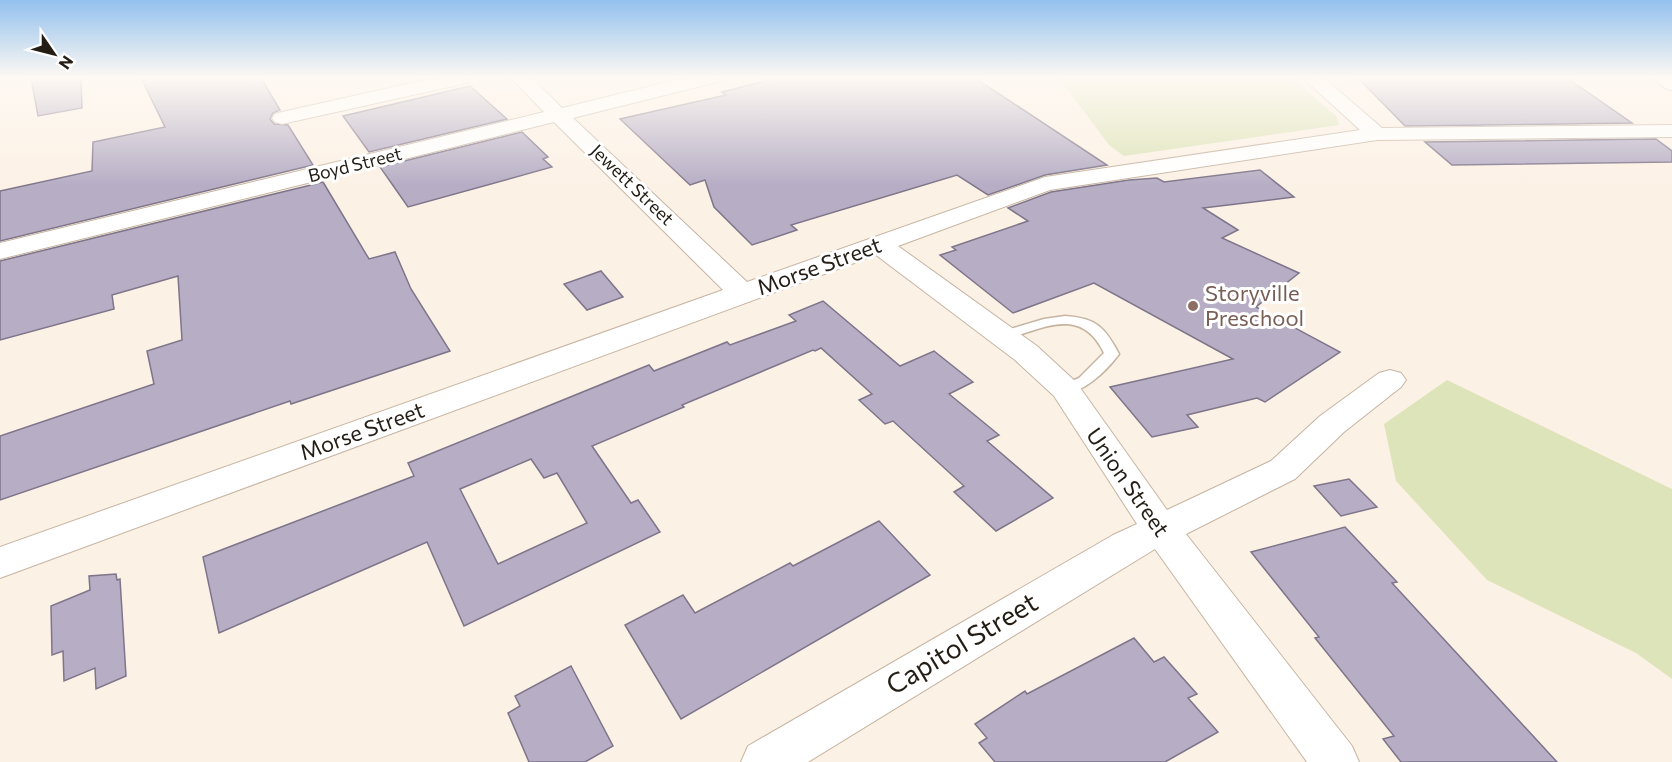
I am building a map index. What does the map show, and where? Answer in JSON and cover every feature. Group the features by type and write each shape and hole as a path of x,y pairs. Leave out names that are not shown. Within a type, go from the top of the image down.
{"street":[{"path":"282,118 302,114"},
{"name":"Boyd Street","path":"0,251 566,114"},
{"path":"1353,114 1377,134"},
{"name":"Jewett Street","path":"560,115 742,293"},
{"name":"Morse Street","path":"0,563 1045,183 1377,134 1672,131"},
{"name":"Union Street","path":"878,244 1043,367 1065,389 1161,530 1335,762"},
{"name":"Capitol Street","path":"765,762 1127,546 1283,470 1332,424 1390,380"}],"lane":[{"path":"1002,336 1056,319 1077,319 1097,329 1108,341 1112,354 1084,381 1065,389"}],"green space":[{"path":"1086,114 1333,114 1337,117 1339,125 1124,156 1109,145"},
{"path":"1447,380 1672,489 1672,679 1636,653 1487,580 1396,481 1384,424"}],"building":[{"path":"158,114 273,114 270,119 274,124 288,125 313,165 0,241 0,191 92,171 93,142 165,127"},
{"path":"353,114 501,114 507,119 369,152 343,116"},
{"path":"644,114 1029,114 1107,165 1045,175 988,195 957,175 791,225 797,230 752,245 714,207 705,180 690,185 620,119"},
{"path":"1393,114 1618,114 1632,123 1405,126"},
{"path":"522,132 548,157 543,159 552,167 408,207 380,167"},
{"path":"1656,139 1672,151 1672,162 1452,165 1425,142"},
{"path":"1260,170 1294,197 1203,208 1238,230 1222,238 1299,273 1256,307 1340,352 1265,402 1257,398 1187,415 1198,427 1152,437 1110,387 1233,359 1094,283 1013,313 940,255 956,250 952,247 1028,221 1008,208 1051,192 1129,180 1157,178 1164,182"},
{"path":"323,182 369,259 395,252 411,289 450,351 291,404 290,401 0,500 0,436 154,384 147,351 182,340 178,276 112,295 114,309 0,340 0,261"},
{"path":"601,271 623,297 587,310 564,284"},
{"path":"823,301 900,366 934,351 973,382 949,394 999,435 987,441 1053,498 996,531 954,492 964,486 893,421 885,424 859,400 872,394 821,348 682,405 684,407 592,446 631,503 638,500 660,532 464,626 427,542 219,633 203,557 414,476 408,463 649,365 654,371 727,342 730,345 796,321 789,315","holes":["531,459 544,478 557,473 587,523 498,564 460,489"]},
{"path":"1349,479 1377,507 1341,516 1314,486"},
{"path":"879,521 930,575 681,719 625,625 683,595 695,613 790,563 793,566"},
{"path":"1345,527 1397,582 1392,583 1557,762 1401,762 1383,739 1394,736 1315,638 1319,637 1251,552"},
{"path":"116,574 117,580 120,579 126,676 96,689 95,668 64,681 63,651 52,655 51,606 90,590 89,576"},
{"path":"1134,638 1154,662 1164,657 1197,694 1188,698 1218,732 1165,762 995,762 979,743 987,738 975,724 1025,691 1027,694"},
{"path":"571,666 613,746 585,762 529,762 508,713 520,706 515,696"}],"place":[{"name":"Storyville Preschool","path":"1193,306"}]}
